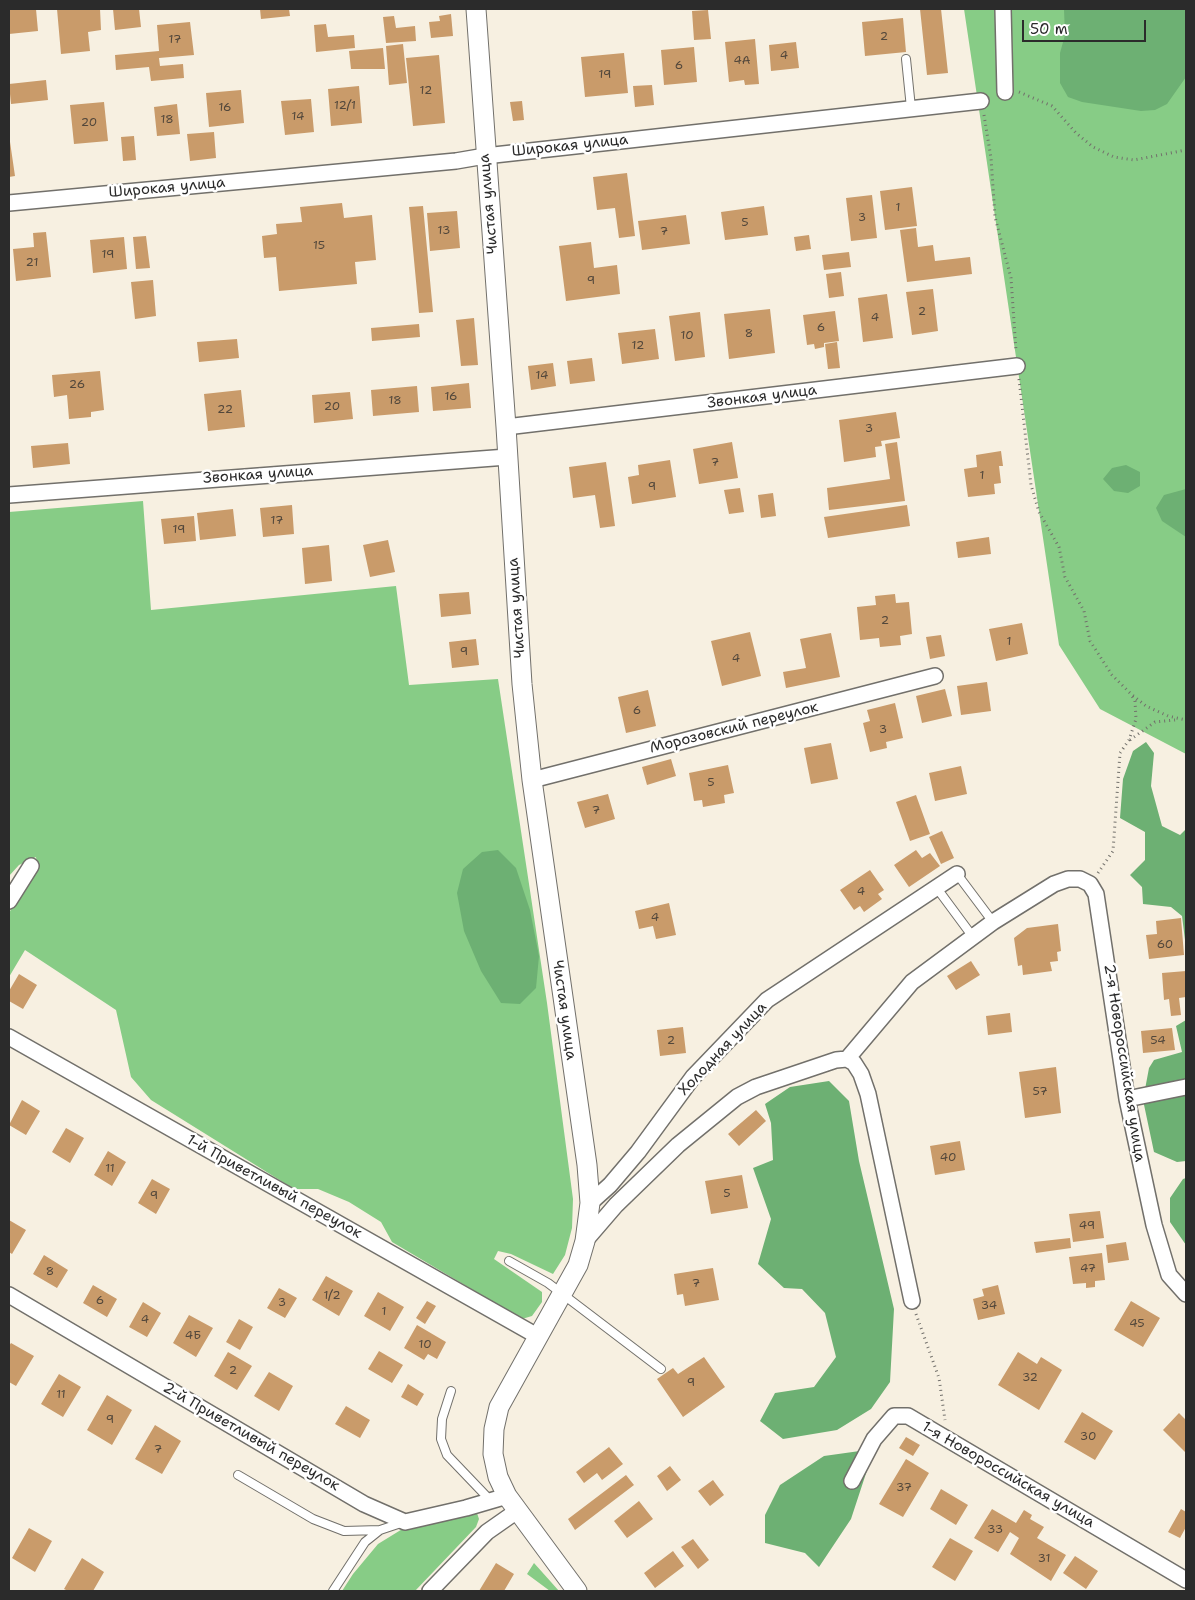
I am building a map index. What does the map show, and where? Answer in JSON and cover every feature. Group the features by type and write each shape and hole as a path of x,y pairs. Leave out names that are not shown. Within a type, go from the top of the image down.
{"street":[{"name":"Чистая улица","path":"476,9 485,156 506,427 522,684 532,780 590,1203 585,1241 578,1265 499,1407 494,1429 493,1454 505,1503 577,1591"},
{"path":"1003,9 1005,92"},
{"name":"Широкая улица","path":"9,203 446,162 485,156 981,101"},
{"name":"Звонкая улица","path":"506,427 1017,366"},
{"name":"Звонкая улица","path":"9,495 507,457"},
{"name":"Морозовский переулок","path":"532,780 935,676"},
{"path":"9,901 31,866"},
{"name":"Холодная улица","path":"590,1203 610,1186 638,1152 693,1077 767,1000 957,874"},
{"path":"847,1059 912,982 973,936 1054,884 1080,879 1090,884"},
{"name":"2-я Новороссийская улица","path":"1090,884 1096,894 1100,914 1127,1099 1162,1254 1169,1274 1186,1294"},
{"name":"1-й Приветливый переулок","path":"9,1037 538,1337"},
{"path":"585,1241 616,1205 678,1145 737,1097 756,1087 836,1060 847,1059 854,1063 861,1074 868,1094 912,1301"},
{"path":"1127,1099 1186,1087"},
{"name":"2-й Приветливый переулок","path":"9,1295 364,1504 404,1522"},
{"name":"1-я Новороссийская улица","path":"852,1481 874,1439 894,1416 908,1416 1186,1580"},
{"path":"404,1522 505,1503"},
{"path":"430,1591 487,1532 505,1503"}],"lane":[{"path":"906,59 911,108"},
{"path":"957,874 993,922"},
{"path":"936,887 973,936"},
{"path":"509,1261 562,1294 661,1369"},
{"path":"451,1391 442,1420 441,1439 448,1455 505,1503"},
{"path":"238,1475 313,1519 344,1530 380,1530 404,1522"},
{"path":"333,1591 355,1555 380,1530"}],"path":[{"path":"1005,92 1018,91 1052,106 1076,133 1093,147 1114,157 1134,160 1186,150"},
{"path":"981,101 991,158 995,217 1011,278 1017,366 1031,485 1039,512 1059,547 1065,577 1084,611 1090,641 1112,675 1131,694 1154,709 1168,716 1186,720"},
{"path":"1130,740 1136,720 1135,701 1131,694"},
{"path":"1090,884 1113,851 1120,753 1130,740 1155,722 1186,720"},
{"path":"912,1301 924,1341 939,1378 945,1410 946,1439"}],"green space":[{"path":"964,9 1186,9 1186,754 1100,709 1059,645"},
{"path":"1064,9 1186,9 1186,77 1167,104 1155,110 1141,111 1082,102 1068,97 1060,83 1060,53 1065,35"},
{"path":"1126,465 1140,472 1140,486 1128,493 1114,491 1103,479 1112,468"},
{"path":"1186,489 1186,537 1162,521 1156,508 1164,495"},
{"path":"143,501 151,610 396,586 409,685 498,679 547,1003 573,1199 572,1228 565,1255 553,1274 511,1254 498,1251 494,1259 542,1292 542,1302 532,1316 522,1319 392,1242 381,1222 349,1202 318,1189 294,1189 151,1100 131,1077 116,1010 25,950 9,977 9,913 37,865 36,857 19,865 9,876 9,512"},
{"path":"1146,742 1154,753 1151,786 1162,826 1180,835 1186,829 1186,948 1182,916 1171,907 1143,904 1142,887 1130,875 1145,860 1145,832 1120,818 1123,779 1133,751"},
{"path":"498,850 516,868 530,910 539,956 536,988 520,1004 501,1003 481,971 464,931 457,893 463,869 482,852"},
{"path":"1186,1020 1186,1161 1177,1162 1154,1152 1143,1100 1149,1068 1154,1060 1182,1052 1176,1026"},
{"path":"829,1081 849,1101 859,1161 894,1309 890,1382 871,1409 837,1430 783,1439 760,1421 775,1393 814,1387 836,1357 825,1313 802,1289 784,1288 758,1264 771,1219 753,1168 773,1160 771,1123 765,1104 790,1087"},
{"path":"1186,1178 1186,1245 1170,1222 1170,1198 1183,1179"},
{"path":"874,1449 851,1519 819,1567 805,1553 765,1543 765,1515 780,1485 824,1456"},
{"path":"477,1513 479,1519 476,1527 415,1591 342,1591 353,1574 378,1544 404,1528"},
{"path":"534,1563 559,1591 550,1591 527,1574"}],"building":[{"path":"9,9 36,9 38,31 9,34"},
{"path":"57,9 100,9 101,30 88,32 90,51 61,54"},
{"path":"113,9 139,9 141,27 115,30"},
{"path":"260,9 289,9 290,16 261,19"},
{"path":"920,9 941,9 948,73 927,75"},
{"path":"708,10 711,39 694,40 692,11"},
{"path":"451,14 453,36 431,38 429,22 440,21 439,16"},
{"path":"394,16 396,28 415,26 416,41 386,43 383,17"},
{"path":"903,18 906,52 865,56 862,22"},
{"path":"190,22 194,55 159,58 160,66 183,64 184,78 151,81 149,67 116,70 115,55 159,51 157,25"},
{"path":"326,24 328,37 354,35 355,48 316,52 314,25"},
{"path":"755,39 759,84 745,85 744,80 729,82 725,42"},
{"path":"796,42 799,68 771,71 769,45"},
{"path":"403,44 407,83 389,85 386,46"},
{"path":"694,47 697,82 664,85 661,50"},
{"path":"383,48 385,69 351,69 349,51"},
{"path":"624,53 628,93 585,97 581,57"},
{"path":"439,55 445,123 413,126 406,58"},
{"path":"46,80 48,100 11,104 9,84"},
{"path":"652,85 654,105 635,107 633,86"},
{"path":"359,86 362,123 331,126 328,89"},
{"path":"241,90 244,123 209,127 206,93"},
{"path":"311,99 314,132 285,135 281,101"},
{"path":"522,101 524,120 513,121 510,102"},
{"path":"104,102 108,141 74,144 70,105"},
{"path":"177,104 180,134 157,136 154,107"},
{"path":"214,132 216,158 190,161 187,134"},
{"path":"9,135 15,176 9,177"},
{"path":"134,136 136,160 123,161 121,137"},
{"path":"627,173 635,236 619,238 615,208 597,210 593,177"},
{"path":"912,187 917,226 885,230 880,191"},
{"path":"872,195 877,238 851,241 846,198"},
{"path":"342,203 344,218 372,215 376,260 355,262 357,284 279,291 276,257 264,258 262,236 277,234 276,224 302,222 300,207"},
{"path":"423,206 433,312 419,313 409,207"},
{"path":"764,206 768,235 725,240 721,212"},
{"path":"457,211 460,248 430,251 427,213"},
{"path":"686,215 690,244 642,250 638,221"},
{"path":"916,228 918,247 933,245 935,261 970,257 972,274 907,282 900,230"},
{"path":"46,232 51,277 16,281 13,249 34,247 33,233"},
{"path":"809,235 811,249 796,251 794,237"},
{"path":"146,236 150,268 136,269 133,237"},
{"path":"124,237 127,269 93,273 90,240"},
{"path":"591,242 594,268 617,265 620,294 566,301 559,246"},
{"path":"849,252 851,267 824,270 822,255"},
{"path":"841,272 844,296 829,298 826,274"},
{"path":"153,280 156,316 135,319 131,282"},
{"path":"933,289 938,331 912,335 906,292"},
{"path":"887,294 893,338 863,342 858,298"},
{"path":"770,309 775,353 729,359 724,314"},
{"path":"835,311 839,341 824,343 824,347 815,349 814,344 807,345 803,315"},
{"path":"700,312 705,357 675,361 669,316"},
{"path":"474,318 478,365 461,366 456,320"},
{"path":"419,324 420,337 372,341 371,328"},
{"path":"655,329 659,359 622,364 618,333"},
{"path":"237,339 239,358 199,362 197,342"},
{"path":"837,342 840,368 828,369 825,344"},
{"path":"592,358 595,381 570,384 567,361"},
{"path":"553,363 556,386 531,390 528,366"},
{"path":"100,371 104,410 91,412 91,417 69,419 67,395 54,397 52,375"},
{"path":"469,383 471,408 433,411 431,387"},
{"path":"417,386 419,412 373,416 371,390"},
{"path":"241,390 245,427 208,431 204,394"},
{"path":"350,392 353,419 314,423 312,395"},
{"path":"896,412 900,438 881,441 882,446 875,447 876,457 844,462 839,420"},
{"path":"732,442 738,478 699,484 693,449"},
{"path":"897,442 905,501 829,510 827,488 890,479 885,444"},
{"path":"68,443 70,464 33,468 31,446"},
{"path":"1001,451 1003,466 999,466 1001,483 994,484 995,494 968,497 964,469 977,467 976,455"},
{"path":"670,460 676,497 632,504 628,477 639,475 638,465"},
{"path":"606,462 615,526 600,528 595,495 573,498 569,467"},
{"path":"740,488 744,512 729,514 724,490"},
{"path":"773,493 776,516 761,518 758,495"},
{"path":"292,505 294,534 263,537 260,508"},
{"path":"907,505 910,526 828,538 824,517"},
{"path":"233,509 236,536 200,540 197,513"},
{"path":"194,516 196,541 164,544 161,519"},
{"path":"989,537 991,554 958,558 956,542"},
{"path":"388,540 395,572 370,577 363,545"},
{"path":"329,545 332,581 305,584 302,548"},
{"path":"469,592 471,614 441,617 439,594"},
{"path":"895,594 896,603 909,602 912,634 900,636 901,645 880,647 879,638 860,640 857,607 876,605 875,596"},
{"path":"1022,623 1028,654 996,661 989,629"},
{"path":"750,632 761,676 722,686 711,641"},
{"path":"831,633 840,677 786,688 783,672 806,668 800,639"},
{"path":"941,635 945,656 930,659 926,637"},
{"path":"476,639 479,665 452,668 449,642"},
{"path":"987,682 991,711 961,715 957,686"},
{"path":"945,689 952,716 922,723 916,696"},
{"path":"648,690 656,726 626,733 618,697"},
{"path":"895,703 903,738 886,742 887,748 870,752 863,723 870,721 867,710"},
{"path":"831,743 838,779 811,784 804,748"},
{"path":"671,759 676,776 647,785 642,767"},
{"path":"728,765 734,793 724,795 725,803 703,807 702,800 694,801 689,773"},
{"path":"961,766 967,794 935,801 929,773"},
{"path":"608,794 615,819 585,828 577,802"},
{"path":"916,795 930,834 910,841 896,802"},
{"path":"942,831 954,858 941,864 929,837"},
{"path":"916,850 922,858 930,853 940,866 909,887 894,865"},
{"path":"870,870 884,890 878,894 882,899 864,912 860,906 854,910 840,890"},
{"path":"669,903 676,935 656,939 653,926 639,929 635,911"},
{"path":"1181,918 1184,955 1149,959 1146,935 1157,934 1156,921"},
{"path":"1058,924 1061,951 1057,952 1058,961 1050,962 1052,971 1023,975 1022,965 1018,966 1014,938 1027,928"},
{"path":"971,961 980,975 956,990 947,976"},
{"path":"1186,971 1186,997 1179,998 1181,1015 1171,1016 1169,999 1164,1000 1162,973"},
{"path":"19,974 37,985 23,1009 9,1001 9,991"},
{"path":"1010,1013 1012,1032 988,1035 986,1016"},
{"path":"683,1027 686,1053 660,1056 657,1030"},
{"path":"1172,1028 1175,1050 1143,1053 1141,1031"},
{"path":"1056,1067 1061,1113 1025,1118 1019,1072"},
{"path":"22,1100 40,1111 26,1135 9,1125"},
{"path":"756,1110 766,1121 739,1146 728,1134"},
{"path":"66,1128 84,1138 70,1163 52,1152"},
{"path":"960,1141 965,1170 935,1175 930,1146"},
{"path":"108,1151 126,1162 112,1186 94,1175"},
{"path":"742,1175 748,1208 711,1214 705,1181"},
{"path":"152,1179 170,1189 156,1214 138,1203"},
{"path":"1100,1211 1104,1238 1073,1242 1069,1214"},
{"path":"9,1220 26,1230 12,1254 9,1252"},
{"path":"1070,1238 1071,1248 1036,1253 1034,1242"},
{"path":"1126,1242 1129,1260 1108,1263 1106,1245"},
{"path":"1102,1253 1105,1280 1095,1281 1095,1287 1086,1288 1086,1283 1073,1284 1069,1257"},
{"path":"44,1255 68,1270 57,1288 33,1274"},
{"path":"713,1268 719,1300 685,1306 683,1294 677,1295 674,1274"},
{"path":"326,1276 353,1291 339,1316 312,1300"},
{"path":"93,1285 117,1299 107,1317 83,1303"},
{"path":"998,1285 1005,1314 978,1320 973,1299 984,1296 982,1289"},
{"path":"279,1288 297,1298 285,1318 267,1308"},
{"path":"378,1292 404,1307 390,1331 364,1316"},
{"path":"427,1301 436,1306 425,1324 416,1318"},
{"path":"1131,1301 1160,1318 1143,1347 1114,1330"},
{"path":"143,1302 161,1313 147,1337 129,1327"},
{"path":"189,1315 213,1328 196,1357 173,1343"},
{"path":"239,1319 253,1327 240,1350 226,1342"},
{"path":"417,1325 446,1342 437,1359 428,1354 424,1360 404,1348"},
{"path":"11,1343 34,1356 16,1386 9,1382 9,1346"},
{"path":"379,1351 403,1365 392,1383 368,1369"},
{"path":"228,1352 252,1366 237,1390 214,1376"},
{"path":"1018,1352 1037,1364 1041,1357 1062,1370 1039,1410 998,1385"},
{"path":"704,1357 725,1387 683,1417 657,1379 673,1368 678,1374"},
{"path":"269,1372 293,1386 279,1411 254,1396"},
{"path":"59,1374 81,1387 63,1417 41,1404"},
{"path":"408,1384 424,1394 417,1406 401,1397"},
{"path":"107,1395 132,1410 112,1445 87,1430"},
{"path":"346,1406 370,1420 360,1438 335,1424"},
{"path":"1082,1412 1113,1431 1095,1460 1064,1442"},
{"path":"1179,1413 1186,1420 1186,1453 1163,1430"},
{"path":"155,1425 181,1441 162,1474 135,1459"},
{"path":"906,1437 920,1445 913,1456 899,1448"},
{"path":"609,1447 623,1464 602,1480 597,1473 584,1483 576,1472"},
{"path":"906,1459 929,1473 903,1517 879,1504"},
{"path":"670,1466 681,1480 667,1491 657,1476"},
{"path":"626,1475 634,1485 575,1530 568,1519"},
{"path":"713,1480 724,1495 710,1506 698,1491"},
{"path":"941,1489 968,1505 956,1525 930,1509"},
{"path":"639,1501 653,1519 627,1538 614,1521"},
{"path":"992,1509 1016,1523 1024,1510 1032,1515 1030,1519 1044,1527 1037,1538 1066,1555 1051,1581 1010,1554 1019,1538 1010,1532 998,1552 974,1538"},
{"path":"1181,1509 1186,1512 1186,1527 1180,1538 1168,1532"},
{"path":"29,1528 52,1541 35,1572 12,1558"},
{"path":"950,1538 973,1551 955,1581 932,1567"},
{"path":"693,1539 709,1560 698,1569 681,1547"},
{"path":"673,1551 684,1566 655,1588 644,1573"},
{"path":"1075,1556 1098,1571 1086,1589 1063,1573"},
{"path":"82,1558 104,1572 93,1591 68,1591 64,1589"},
{"path":"496,1563 514,1574 504,1591 479,1591"}]}
